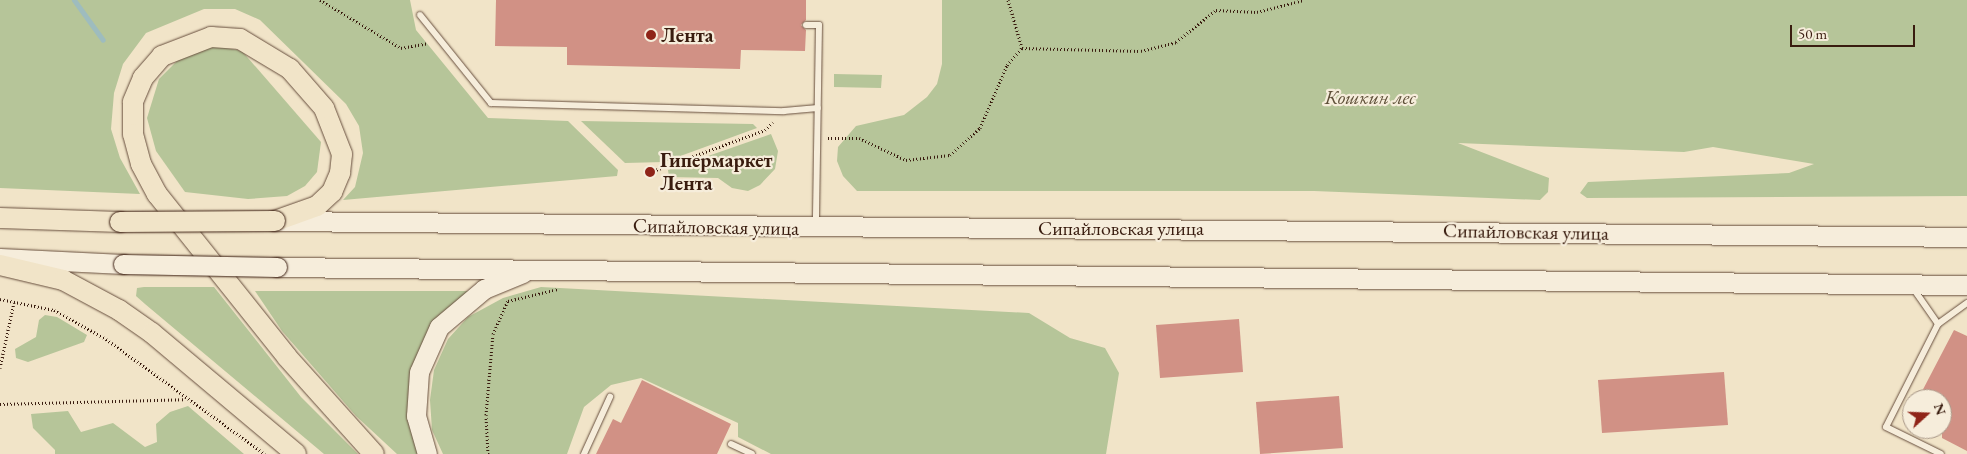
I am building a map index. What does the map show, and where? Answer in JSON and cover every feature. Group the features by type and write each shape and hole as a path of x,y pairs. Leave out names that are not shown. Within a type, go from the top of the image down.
{"main road":[{"path":"0,218 120,222 275,221 317,206 332,192 340,172 342,154 324,108 290,69 240,39 211,37 162,56 143,78 133,102 133,134 153,187 287,357 374,454"},
{"name":"Сипайловская улица","path":"275,221 816,228 1967,237"},
{"path":"0,258 123,264 277,267 1967,285"},
{"path":"0,265 63,280 119,310 152,333 296,454"},
{"path":"427,454 416,416 420,372 439,327 484,289 531,270"}],"lane":[{"path":"420,15 491,103 784,111 818,108"},
{"path":"806,24 819,25 816,228"},
{"path":"1911,285 1938,324"},
{"path":"1941,454 1886,427 1938,324 1967,303"},
{"path":"584,454 610,397"},
{"path":"731,444 752,454"}],"path":[{"path":"320,0 401,48 441,41"},
{"path":"1008,0 1022,48"},
{"path":"1022,48 1141,51 1176,42 1216,10 1257,12 1304,0"},
{"path":"817,138 859,138 906,160 950,155 980,128 1007,65 1022,48"},
{"path":"650,172 765,130 784,111"},
{"path":"488,454 486,416 493,334 508,301 562,288"},
{"path":"0,299 54,310 106,339 186,399 265,454"},
{"path":"0,368 14,302"},
{"path":"0,404 186,399"}],"green space":[{"path":"0,0 410,0 416,30 488,118 568,121 618,170 617,176 343,200 355,187 363,153 359,126 346,104 260,20 235,9 204,9 146,33 123,64 114,93 111,129 120,158 140,194 0,188"},
{"name":"Кошкин лес","path":"942,0 1967,0 1967,196 1587,198 1580,193 1588,182 1789,173 1814,164 1713,147 1684,152 1458,143 1549,178 1548,192 1540,200 1314,191 857,191 843,176 837,161 838,147 856,126 904,115 927,97 937,84 942,64"},
{"path":"212,45 242,51 321,142 317,172 305,186 287,196 248,199 185,192 156,151 147,118 159,79 180,58"},
{"path":"834,74 882,75 881,88 834,87"},
{"path":"581,121 753,124 757,128 664,162 625,163"},
{"path":"771,134 778,151 775,169 760,185 748,191 732,188 718,178 669,177 668,170"},
{"path":"214,287 301,397 358,454 324,454 136,296 137,288"},
{"path":"541,287 1029,313 1070,338 1105,348 1119,373 1106,454 771,454 738,437 738,423 641,378 611,385 584,407 567,454 443,454 432,430 430,400 434,370 448,339 468,317 503,298"},
{"path":"255,291 473,291 429,332 417,454 397,454 356,416 282,331"},
{"path":"45,315 57,317 87,335 84,342 28,362 16,358 15,349 36,337 39,320"},
{"path":"188,406 244,454 55,454 55,450 33,428 31,414 68,411 81,432 113,423 145,447 157,442 156,424 170,412"}],"building":[{"name":"Лента","path":"496,0 806,0 806,20 801,25 806,30 805,51 741,50 740,69 567,65 567,47 495,46"},
{"path":"1239,319 1243,372 1160,378 1156,325"},
{"path":"1954,330 1967,336 1967,451 1944,439 1952,439 1952,389 1923,389"},
{"path":"1724,372 1728,425 1602,433 1598,380"},
{"path":"642,380 731,424 717,454 596,454 613,419 621,423"},
{"path":"1339,396 1343,448 1260,454 1256,402"}],"waterway":[{"path":"74,0 103,40"}],"place":[{"name":"Лента","path":"651,35"},
{"name":"Гипермаркет Лента","path":"650,172"}]}
